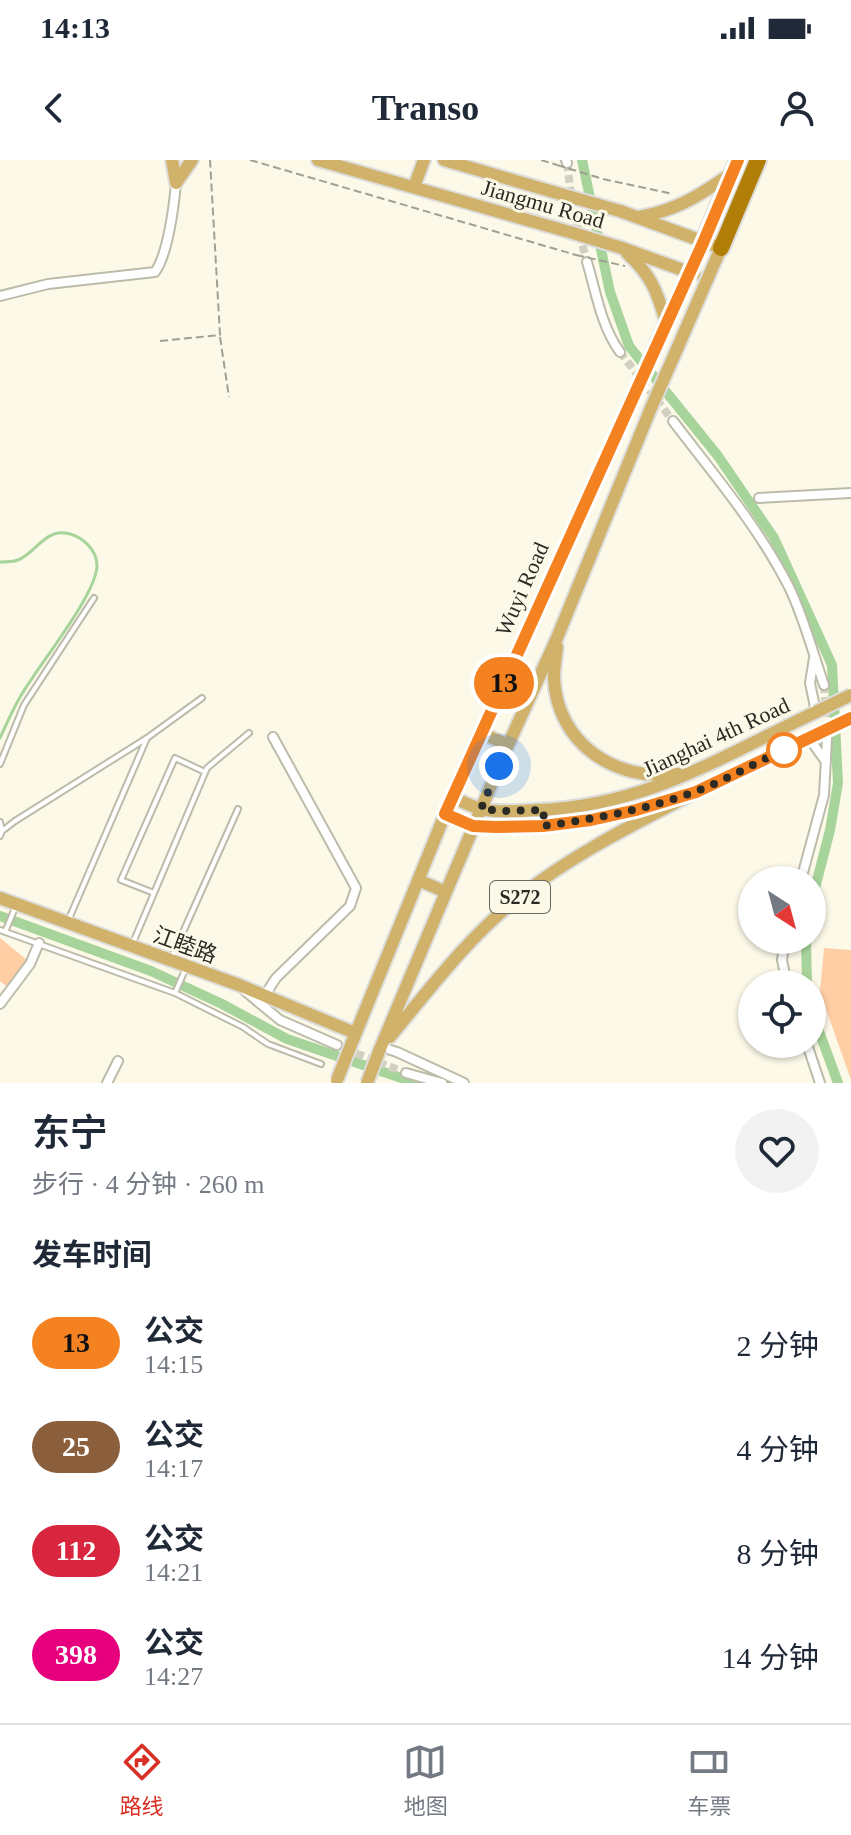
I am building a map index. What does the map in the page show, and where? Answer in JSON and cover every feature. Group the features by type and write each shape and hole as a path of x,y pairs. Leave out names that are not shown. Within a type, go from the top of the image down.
{"highway":[{"path":"721,248 758,160"},
{"name":"Wuyi Road","path":"703,243 735,167"}],"main road":[{"path":"172,160 176,183"},
{"path":"176,183 192,160"},
{"name":"Jiangmu Road","path":"318,160 573,233 707,279"},
{"path":"414,187 424,160"},
{"name":"Jiangmu Road","path":"444,160 620,211 721,248"},
{"path":"636,217 664,212 694,199 735,167"},
{"name":"Wuyi Road","path":"337,1081 452,797 703,243"},
{"path":"622,248 646,270 657,291 666,322"},
{"path":"481,809 557,638 651,408 721,248"},
{"path":"557,638 554,680 560,708 576,736 594,755 615,768 638,775 693,772"},
{"name":"Jianghai 4th Road","path":"452,797 481,809 501,811 585,806 631,797 693,772 851,695"},
{"name":"Jianghai 4th Road","path":"473,826 543,826 621,813 696,792 818,737 851,718"},
{"path":"481,733 508,745"},
{"name":"S272","path":"381,1048 444,971 521,895 597,845 696,792"},
{"name":"S272","path":"367,1083 481,809"},
{"path":"543,826 544,810"},
{"name":"S272","path":"445,814 473,826"},
{"path":"418,880 446,892"},
{"name":"江睦路","path":"0,898 265,995 354,1037"}],"street":[{"path":"0,296 48,284 155,272 174,208 176,183"},
{"path":"587,262 601,312 620,352"},
{"path":"673,421 718,477 769,551 790,589 824,685"},
{"path":"759,498 851,493"},
{"path":"814,657 810,683 816,712"},
{"path":"265,995 276,978 350,906 356,888 273,737"},
{"path":"818,737 827,763"},
{"path":"805,866 824,795 827,763 818,737"},
{"path":"0,1004 30,964 39,943"},
{"path":"239,985 280,1020 337,1045"},
{"path":"381,1048 397,1052 464,1083"},
{"path":"812,1058 820,1083"},
{"path":"107,1083 118,1061"},
{"path":"406,1073 442,1083"}],"lane":[{"path":"0,764 24,705 94,598"},
{"path":"0,822 1,833 147,738 202,698"},
{"path":"132,947 205,772 249,733"},
{"path":"67,923 147,738"},
{"path":"154,893 121,880 175,758 205,772"},
{"path":"170,961 238,809"},
{"path":"16,905 4,931 175,993 243,1027 268,1044 321,1064"},
{"path":"175,993 186,967"}],"path":[{"path":"210,160 220,335 229,397"},
{"path":"250,160 576,255 625,266"},
{"path":"541,160 563,163 603,179 694,199"},
{"path":"160,341 220,335"}],"shaded area":[{"path":"0,938 27,960 6,986 0,981"},
{"path":"826,948 851,950 851,1080 826,1009 826,970 822,970"}],"waterway":[{"path":"582,160 610,292 629,346 718,456 774,538 832,665 838,783 821,866"},
{"path":"0,562 18,560 46,538 65,533 87,544 97,566 87,595 19,699 0,738"},
{"path":"0,916 151,971 287,1039 416,1083"},
{"path":"806,954 807,970"},
{"path":"826,1050 838,1083"}],"tunnel":[{"path":"567,163 573,209 587,262"},
{"path":"620,352 673,421"},
{"path":"824,685 827,731"},
{"path":"345,1049 406,1073"}],"bus line":[{"name":"13","path":"738,160 445,814 473,826 496,827 543,826 636,810 696,792 851,718"}],"route":[{"path":"499,766 481,809 544,810 543,826 591,820 696,792 784,750"}]}
